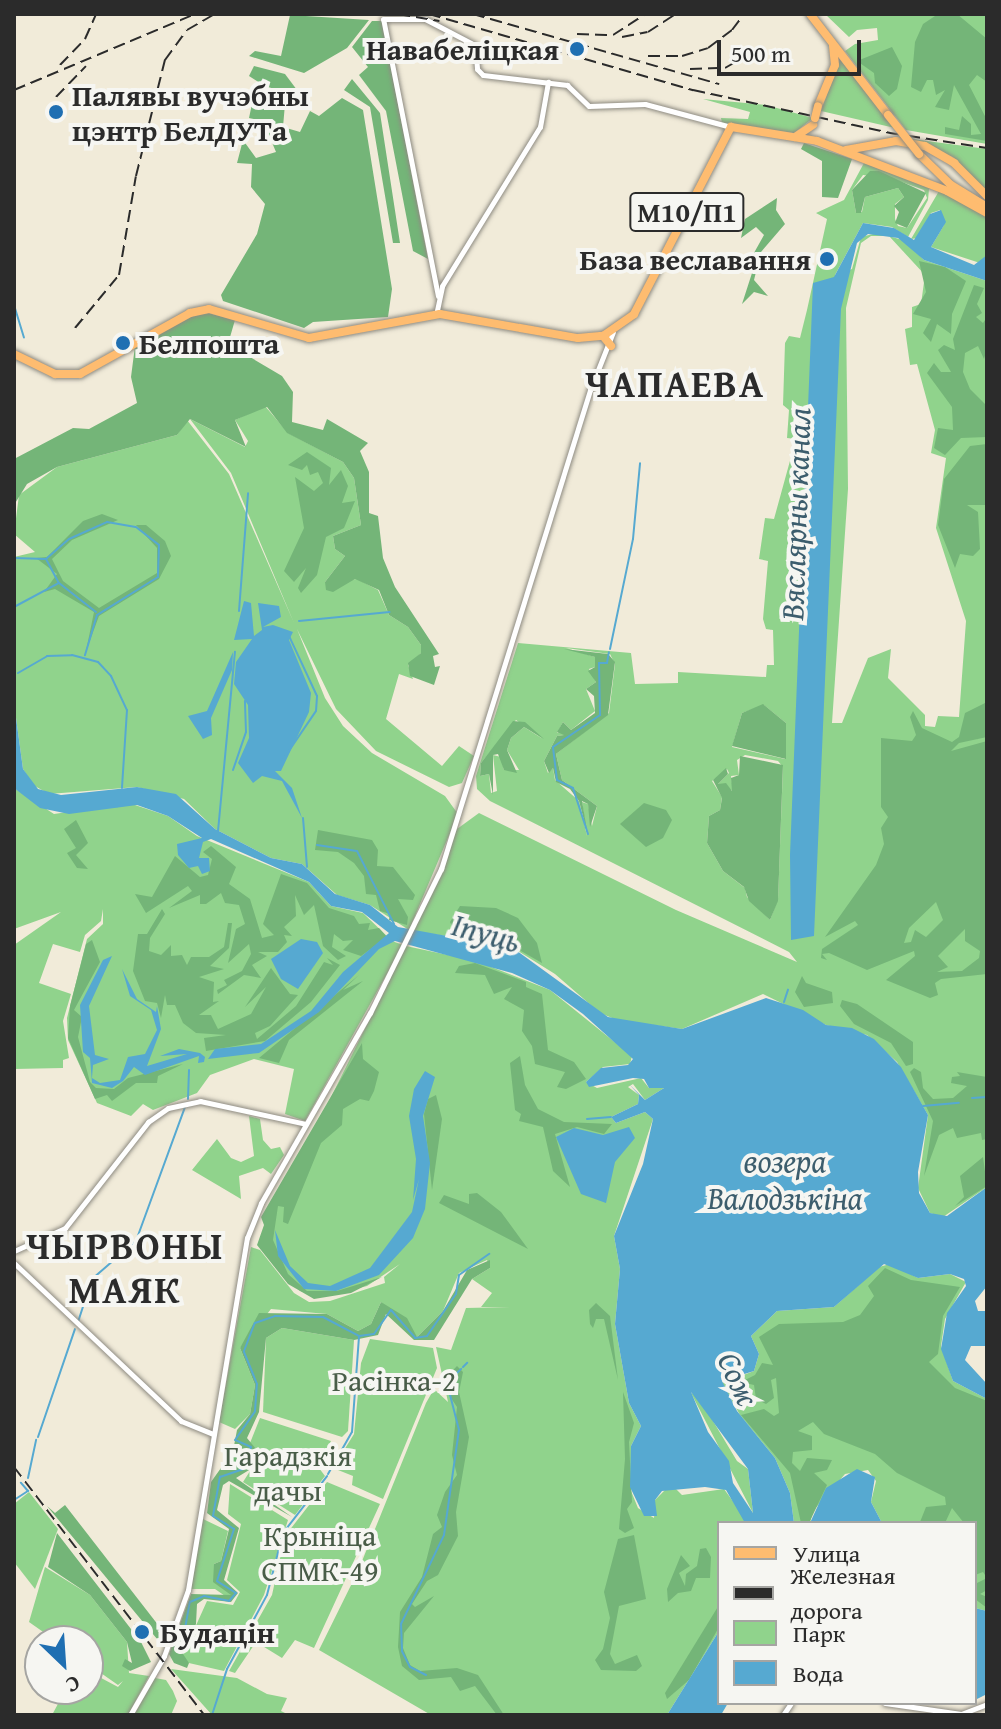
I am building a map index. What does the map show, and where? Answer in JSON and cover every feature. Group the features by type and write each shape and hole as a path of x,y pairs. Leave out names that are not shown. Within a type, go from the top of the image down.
{"main road":[{"path":"810,14 919,154 965,195 987,208"},
{"path":"809,139 818,106 835,65 832,42"},
{"path":"794,137 814,122"},
{"path":"727,129 809,139 841,150 862,153 987,208"},
{"name":"М10/П1","path":"614,337 634,314 727,129"},
{"path":"862,153 896,141 925,146 954,163 987,196"},
{"path":"965,195 973,192 974,184"},
{"path":"14,354 51,372 75,375 77,382 93,369 202,310 309,338 436,315 578,338 614,337"}],"street":[{"path":"436,315 438,296 383,19 425,19 475,45 478,72 483,75 548,82 572,88 589,106 645,104 727,129"},
{"path":"438,296 540,127 548,82"},
{"path":"130,1715 164,1656 188,1590 247,1238 303,1123 396,962 433,886 457,825 590,390 614,337"},
{"path":"14,1251 65,1228 148,1122 168,1108 200,1101 303,1123"},
{"path":"14,1263 58,1308 181,1421 214,1434"},
{"path":"899,1705 961,1714 987,1704"}],"green space":[{"path":"825,14 987,14 987,144 906,130 845,51 855,44 878,40 877,28 857,30 849,37"},
{"path":"938,14 957,14 987,39 987,82 977,75 969,85 987,120 987,141 945,134 945,127 959,130 962,116 971,124 971,135 981,134 954,85 949,110 935,107 945,90 936,95 933,80 927,80 921,92 911,87 915,42 923,24"},
{"path":"290,15 369,20 347,48 304,73 249,56 255,51 281,56"},
{"path":"372,21 382,21 428,259 413,251 386,111 359,75 368,67 352,47"},
{"path":"892,47 902,66 897,89 889,96 875,83 874,73 857,61"},
{"path":"840,59 895,128 821,111"},
{"path":"254,66 285,74 303,98 265,86 249,76"},
{"path":"352,79 380,113 400,243 393,243 370,107 344,90"},
{"path":"260,96 285,104 283,127 300,132 310,111 319,116 342,98 363,110 392,289 388,317 313,322 304,328 223,301 221,295 257,234 265,204 251,187 252,164 237,163 243,140 256,158 276,152 263,121 249,118 253,99"},
{"path":"703,99 766,105 813,118 794,133 722,123 721,118 748,119 750,112"},
{"path":"912,139 987,149 987,194 953,157"},
{"path":"804,143 852,159 838,198 822,197 822,161 801,149"},
{"path":"864,163 933,189 929,189 928,200 908,237 892,227 863,223 835,275 852,269 861,237 877,233 888,236 871,236 861,243 846,308 848,489 832,723 842,723 868,658 891,649 888,678 925,715 925,726 935,727 938,716 959,717 966,621 936,528 946,458 931,453 935,430 917,364 910,365 905,329 912,327 912,307 921,304 925,275 889,236 903,240 924,260 987,281 987,1187 943,1217 930,1213 918,1188 928,1115 897,1062 867,1035 826,1025 763,994 682,1029 617,1020 600,1013 555,974 510,946 413,931 457,829 479,813 676,910 797,962 789,952 490,801 477,789 476,776 518,643 631,653 635,684 678,683 678,672 766,677 767,665 774,665 773,630 766,629 763,619 768,561 759,559 765,518 774,519 796,439 787,438 789,410 783,405 785,343 789,336 800,338 807,310 827,219 816,213 844,200","holes":["863,175 885,176 924,190 927,198 907,228 898,226 895,219 895,204 904,197 898,188 865,197 862,212 856,213 852,190","566,648 610,654 615,664 609,713 556,754 562,780 597,806 592,826 588,804 582,802 587,836 579,801 555,780 553,768 548,773 544,761 557,736 564,735 563,730 557,733 563,722 571,730 595,711 586,689 596,682 589,669 595,667 595,657","764,705 786,723 785,759 732,747 742,713","516,720 543,739 524,727 511,738 507,750 519,770 504,770 501,757 493,755 497,791 491,793 489,774 480,776 481,763","745,755 778,761 783,767 778,899 770,920 747,897 745,888 723,871 707,843 709,816 720,810 722,797 712,781 727,769 729,773 718,784 733,791 731,776 739,775 737,760"]},
{"path":"870,171 879,171 926,193 907,228 895,223 899,212 894,206 904,197 898,188 865,197 861,213 856,213 852,190"},
{"path":"939,191 987,214 987,255 980,263 931,247 944,225 940,210 931,213 918,238 911,239"},
{"path":"777,198 776,210 785,224 761,252 754,280 768,296 754,292 742,304 752,273 750,260 764,235 756,227 741,238 745,219"},
{"path":"919,261 945,267 966,281 952,314 951,334 937,324 931,342 923,333 931,319 913,314 926,292"},
{"path":"974,285 984,288 977,304 982,313 976,317 983,323 987,317 987,349 984,359 978,346 965,353 963,372 970,389 987,406 987,437 961,438 945,455 934,448 938,428 953,430 952,407 927,373 934,363 941,372 951,372 938,350 944,345 955,350 953,339"},
{"path":"208,313 235,320 228,344 282,376 293,392 292,422 323,430 327,419 368,443 360,451 369,472 369,513 378,516 383,558 395,587 439,654 433,656 435,667 440,666 434,685 410,676 408,663 421,653 421,645 408,627 389,615 379,590 355,579 333,592 326,590 325,582 345,556 335,549 333,536 361,525 354,478 343,462 287,433 267,407 235,420 246,447 190,419 177,435 57,467 27,484 14,505 14,459 73,428 89,429 137,403 131,377 135,346 190,316"},
{"path":"265,406 288,433 343,462 354,478 361,525 333,536 335,549 345,556 325,582 357,579 378,590 389,615 408,627 421,645 421,653 408,665 413,679 399,674 386,719 442,766 459,746 474,756 462,783 449,787 376,751 336,709 297,629 325,698 343,726 372,753 445,796 458,814 409,930 370,905 337,895 302,864 271,858 215,829 184,799 137,787 49,794 33,785 23,769 14,703 14,557 35,552 14,534 19,495 57,467 177,435 187,420 229,474 294,623 231,473 190,419 245,447 248,441 235,420"},
{"path":"987,444 987,505 967,505 978,512 980,549 973,556 960,554 955,568 938,525 944,479 970,446"},
{"path":"307,452 331,468 329,485 341,470 348,486 342,503 355,501 344,528 326,537 317,575 301,593 298,588 306,568 294,582 284,571 304,528 295,477 314,491 323,483 318,472 310,475 307,465 302,470 288,465"},
{"path":"102,514 118,520 72,540 52,559 63,581 99,608 157,573 157,548 136,525 146,525 165,541 171,556 159,579 99,616 86,651 94,612 55,589 44,592 57,574 36,558 47,557 83,521"},
{"path":"564,649 608,654 615,662 608,715 556,754 562,780 597,806 590,827 588,804 582,801 588,836 579,801 570,789 556,782 553,768 549,773 544,761 557,736 564,735 557,732 563,722 571,730 595,713 594,696 586,689 596,682 588,671 595,667 595,657"},
{"path":"987,702 987,737 959,743 951,751 987,741 987,974 941,979 935,983 938,995 930,998 886,980 915,956 914,951 867,970 829,953 822,954 827,960 821,958 822,949 858,925 855,921 825,937 876,865 884,844 881,828 888,817 881,807 881,738 912,741 916,735 910,717 913,711 922,728 952,742 959,737 965,713","holes":["936,902 943,920 926,937 915,930 911,942 904,943 909,928","965,929 965,941 980,951 979,958 962,971 937,972 948,967 938,956"]},
{"path":"763,704 786,723 786,759 732,746 742,713"},
{"path":"513,721 525,722 544,739 524,727 511,738 507,750 517,773 504,770 498,754 493,755 493,795 489,774 480,776 481,763"},
{"path":"740,756 783,765 778,901 770,920 749,901 744,887 723,871 707,843 709,816 720,810 722,798 713,780 726,768 728,774 718,784 726,783 732,791 731,778 739,775"},
{"path":"14,788 54,814 129,803 168,816 197,836 309,882 331,906 363,913 392,941 403,945 305,1121 285,1114 294,1069 254,1059 210,1075 197,1093 153,1110 143,1104 131,1116 97,1103 68,1040 67,1018 87,939 103,924 103,909 101,921 85,935 80,952 53,944 39,983 71,994 63,1021 69,1058 63,1060 63,1068 14,1069 14,945 61,912 14,929"},
{"path":"644,803 666,810 672,820 663,838 646,847 620,824"},
{"path":"76,820 88,843 76,855 88,869 77,868 67,853 76,848 64,829"},
{"path":"318,830 372,840 378,850 377,866 393,867 415,895 413,900 398,899 408,917 407,925 389,920 390,914 380,911 376,895 366,894 364,876 354,863 338,852 315,850"},
{"path":"211,846 236,867 229,884 250,899 262,938 274,935 263,924 281,874 307,883 329,908 354,916 359,924 370,923 368,930 379,928 387,937 361,956 343,950 353,940 343,941 334,934 332,947 346,956 338,960 323,946 314,905 304,915 295,895 296,916 284,927 292,936 284,935 287,942 278,952 258,952 267,956 252,965 261,978 244,975 218,994 217,990 227,985 224,980 242,971 251,954 249,944 228,963 236,929 245,924 239,905 225,903 221,893 206,904 200,904 200,895 169,908 192,891 188,886 146,913 135,894 152,897 175,856 200,877 208,875 212,859 203,852"},
{"path":"460,906 496,908 518,918 537,943 542,963 521,951 507,932 484,944 456,935 450,922"},
{"path":"162,909 165,914 150,938 149,951 161,955 171,945 171,956 182,955 187,965 191,957 209,957 224,947 228,923 232,923 229,948 210,966 224,969 199,977 214,982 213,1002 219,1001 199,1015 211,1015 218,1029 251,1014 266,987 245,1007 271,968 290,994 298,995 270,1026 255,1033 257,1039 296,1006 324,962 333,965 327,958 340,965 311,1002 265,1041 206,1051 204,1038 226,1035 196,1033 183,1023 175,1005 167,1005 165,995 161,1018 157,1003 145,1001 133,971 138,934 147,934"},
{"path":"92,940 100,962 74,1010 82,1017 78,1037 90,1082 96,1088 114,1089 128,1078 183,1064 158,1076 157,1083 136,1083 112,1101 107,1095 95,1099 68,1038 70,1006 86,944"},
{"path":"406,946 476,961 550,990 632,1056 630,1064 603,1067 586,1082 597,1088 641,1078 649,1088 664,1088 645,1100 633,1084 628,1087 639,1095 638,1104 611,1117 616,1123 645,1112 653,1119 614,1236 620,1269 615,1324 629,1403 641,1426 631,1446 631,1491 638,1508 654,1518 655,1500 665,1490 675,1488 682,1495 724,1489 745,1518 745,1521 717,1521 717,1634 667,1715 431,1715 319,1650 358,1571 434,1389 448,1402 436,1347 451,1350 466,1308 511,1307 481,1307 492,1293 472,1279 490,1268 487,1260 459,1273 443,1311 417,1337 381,1302 371,1324 358,1331 327,1314 271,1309 240,1348 255,1385 250,1414 235,1429 219,1422 251,1247 260,1250 294,1293 309,1302 330,1301 385,1283 384,1277 400,1264 367,1286 323,1297 300,1291 275,1267 271,1218"},
{"path":"475,963 526,982 526,987 542,994 548,1050 574,1062 586,1079 566,1089 557,1087 565,1072 535,1064 532,1046 522,1031 524,1010 504,999 512,987 494,994 485,975 455,973 459,966"},
{"path":"359,975 343,990 363,981 289,1040 279,1063 259,1058"},
{"path":"802,976 806,983 832,992 833,1003 804,1007 795,992"},
{"path":"842,1000 857,1004 913,1042 913,1064 906,1066 891,1043 854,1024 840,1006"},
{"path":"362,1043 363,1059 379,1072 374,1091 369,1101 360,1099 343,1109 342,1125 321,1143 288,1224 283,1222 284,1207 278,1206 273,1240 288,1274 307,1291 337,1291 382,1277 351,1293 314,1299 288,1284 257,1245 264,1225 261,1217"},
{"path":"520,1056 525,1085 538,1109 564,1122 612,1124 604,1134 577,1127 555,1134 570,1187 553,1171 543,1127 519,1121 521,1114 515,1110 510,1063"},
{"path":"914,1068 921,1072 923,1088 933,1099 953,1098 967,1086 951,1083 952,1077 960,1076 957,1072 987,1077 987,1139 982,1140 981,1133 957,1138 953,1128 939,1135 924,1176 933,1121 910,1072"},
{"path":"436,1095 442,1119 432,1190 424,1114 428,1099"},
{"path":"249,1116 260,1119 263,1140 271,1149 280,1147 284,1155 271,1174 263,1168 239,1176 241,1199 192,1170 217,1139 231,1158 241,1162 254,1156"},
{"path":"983,1157 987,1186 955,1206 964,1197 960,1176"},
{"path":"477,1193 501,1212 528,1249 439,1203 444,1195 469,1204 469,1194"},
{"path":"490,1260 490,1268 472,1279 434,1340 414,1340 386,1314 378,1335 354,1340 282,1328 266,1338 259,1412 247,1438 256,1449 254,1467 236,1478 292,1517 229,1481 223,1485 217,1510 239,1528 224,1580 238,1593 231,1602 204,1599 197,1604 196,1624 181,1651 189,1663 187,1668 174,1663 169,1654 191,1594 231,1595 213,1582 214,1564 221,1561 229,1529 207,1513 211,1482 233,1451 237,1430 250,1414 255,1385 240,1348 259,1313 327,1314 358,1331 371,1324 381,1302 407,1318 417,1337 443,1311 467,1270"},
{"path":"890,1264 918,1278 950,1274 966,1282 945,1319 941,1346 953,1381 987,1399 987,1611 977,1608 977,1521 881,1521 871,1502 876,1481 868,1470 845,1474 813,1511 810,1521 794,1521 790,1493 775,1458 740,1415 722,1383 754,1371 759,1354 751,1336 777,1311 834,1307 879,1267"},
{"path":"885,1268 911,1280 960,1287 943,1316 938,1354 929,1362 955,1388 987,1401 987,1578 983,1572 977,1574 977,1521 962,1521 952,1508 946,1521 920,1521 926,1507 946,1505 945,1497 897,1473 875,1454 824,1434 813,1422 798,1431 812,1436 812,1450 793,1452 792,1463 800,1471 807,1458 832,1460 827,1470 814,1473 827,1485 810,1521 801,1521 790,1473 741,1415 764,1409 774,1416 779,1413 776,1378 771,1380 774,1398 766,1404 756,1399 754,1385 741,1382 755,1375 762,1363 773,1365 759,1337 779,1324 843,1322 860,1315 874,1296 868,1286"},
{"path":"596,1303 610,1316 618,1380 604,1319 596,1319 593,1328 590,1324 589,1310"},
{"path":"282,1328 354,1340 348,1431 342,1437 263,1412 266,1338"},
{"name":"Расінка-2","path":"370,1339 433,1348 437,1368 383,1499 352,1485 353,1476 333,1468 354,1434 361,1363"},
{"path":"457,1366 463,1372 459,1392 469,1437 456,1512 458,1536 438,1575 427,1581 412,1604 415,1607 434,1596 404,1633 403,1648 410,1665 420,1671 457,1668 478,1675 504,1715 497,1715 475,1686 460,1691 451,1677 419,1680 402,1666 398,1647 400,1612 422,1577 433,1534 442,1527 437,1515 445,1492 457,1475 452,1455 457,1407 441,1383"},
{"path":"623,1392 634,1423 629,1442 632,1502 627,1509 634,1528 625,1533 619,1529 625,1459"},
{"path":"691,1393 698,1396 737,1461 748,1469 753,1513"},
{"name":"Гарадзкія дачы","path":"260,1418 331,1441 319,1468 325,1476 295,1515 243,1482 259,1457 250,1443"},
{"name":"Крыніца СПМК-49","path":"327,1482 380,1504 314,1648 295,1640 282,1658 256,1642 235,1673 229,1671 272,1595 285,1536"},
{"path":"230,1484 288,1520 264,1595 224,1671 180,1661 207,1601 233,1605 240,1592 227,1580 241,1524 228,1514"},
{"path":"29,1492 58,1529 35,1589 14,1562 14,1504"},
{"path":"65,1505 169,1639 162,1645 47,1506 55,1513"},
{"path":"203,1519 228,1531 221,1561 214,1564 232,1594 228,1598 215,1589 190,1589"},
{"path":"57,1533 141,1642 151,1662 130,1671 122,1666 125,1659 132,1663 127,1642 90,1595 48,1567"},
{"path":"634,1535 646,1599 619,1606 610,1654 615,1664 637,1655 642,1666 636,1671 601,1670 595,1660 603,1649 610,1618 604,1592 618,1539"},
{"path":"706,1548 711,1557 710,1578 696,1578 691,1591 678,1593 668,1602 667,1589 681,1555 690,1566 679,1573 685,1586 686,1574 697,1566 700,1549"},
{"path":"45,1567 90,1595 127,1642 129,1673 149,1676 128,1715 52,1715 57,1705 104,1705 104,1680 118,1687 123,1681 118,1685 104,1675 104,1625 33,1625 29,1622"},
{"path":"987,1578 987,1590 980,1594 987,1597 987,1608 977,1600 977,1583"},
{"path":"717,1608 717,1631 689,1680 667,1699 665,1693"},
{"path":"171,1669 237,1678 267,1694 287,1698 281,1711 289,1715 212,1715"},
{"path":"155,1678 166,1680 173,1691 177,1701 171,1715 134,1715"}],"water":[{"path":"941,210 946,222 931,247 974,265 987,255 987,281 924,260 898,238 868,234 857,243 841,309 814,936 791,940 790,855 813,283 834,277 863,223 894,228 914,240 930,214"},
{"path":"244,601 251,603 254,636 262,630 258,603 279,606 281,617 263,627 273,625 293,632 289,640 311,693 309,712 281,771 275,771 292,788 302,818 282,781 262,776 253,783 238,763 249,738 248,705 234,684 236,662 252,639 234,640"},
{"path":"233,652 232,670 211,718 212,735 203,739 188,716 207,711"},
{"name":"возера Валодзькіна","path":"14,703 23,769 38,789 61,795 137,787 176,794 215,829 271,858 302,864 335,894 370,905 398,927 513,948 608,1017 682,1029 766,998 803,1010 826,1025 852,1028 874,1039 901,1067 928,1115 918,1172 919,1193 930,1213 947,1216 987,1187 987,1286 975,1301 978,1311 987,1311 987,1346 971,1346 965,1360 987,1384 987,1399 953,1381 941,1349 947,1313 966,1286 964,1279 950,1274 918,1278 884,1264 834,1307 777,1311 751,1336 759,1354 754,1371 722,1381 737,1411 775,1458 790,1493 794,1521 744,1521 726,1490 705,1487 662,1491 655,1500 657,1516 644,1516 630,1487 631,1446 641,1426 629,1403 615,1324 620,1269 614,1236 643,1164 653,1119 645,1112 616,1123 611,1117 638,1104 639,1095 629,1084 645,1100 664,1088 649,1088 644,1079 633,1078 589,1087 586,1082 601,1068 628,1065 633,1059 583,1014 550,990 512,973 395,941 379,949 319,1012 259,1053 208,1059 215,1049 261,1044 311,1011 343,972 389,933 362,912 331,906 309,882 211,839 203,842 199,858 209,858 210,871 202,874 198,866 189,868 178,855 177,844 202,838 168,816 137,805 69,814 40,808 14,788","holes":["691,1392 748,1469 753,1513 733,1483 729,1461 708,1432"]},
{"path":"301,939 317,942 323,953 298,989 281,979 271,959"},
{"path":"112,956 89,1006 95,1055 109,1059 93,1065 92,1078 100,1083 120,1080 128,1057 145,1054 157,1030 151,1010 130,996 122,969 137,999 156,1012 157,1006 161,1029 147,1066 187,1054 160,1056 179,1049 200,1053 205,1057 204,1062 198,1063 199,1056 145,1075 134,1067 123,1081 112,1088 92,1083 90,1058 83,1052 80,1005 103,960"},
{"path":"425,1071 435,1077 423,1116 430,1163 425,1209 413,1238 379,1275 336,1291 304,1289 278,1256 275,1230 290,1266 308,1283 330,1286 370,1268 412,1212 419,1179 413,1200 416,1159 409,1116 414,1089"},
{"path":"629,1127 635,1138 615,1162 606,1203 581,1194 556,1137 574,1128 603,1135"},
{"path":"857,1469 875,1477 871,1502 881,1521 811,1521 826,1488"},
{"path":"977,1608 987,1611 987,1694 977,1699"},
{"path":"717,1634 717,1705 727,1705 721,1715 667,1715"}],"waterway":[{"path":"14,305 24,337"},
{"path":"610,649 633,539 640,463"},
{"path":"239,611 248,493"},
{"path":"46,559 69,539 107,522 136,527 159,545 158,577 97,615 85,655"},
{"path":"14,558 46,559 59,583"},
{"path":"14,607 59,583 96,612"},
{"path":"299,621 390,612"},
{"path":"282,761 316,711 317,696 289,636"},
{"path":"218,831 235,652"},
{"path":"588,834 573,788 557,780 553,747 600,715 599,663 607,663 609,652"},
{"path":"18,673 47,656 72,655 98,662 111,676 127,710 122,788"},
{"path":"233,770 246,732 245,701"},
{"path":"303,818 307,867"},
{"path":"317,845 357,851 394,924"},
{"path":"784,1002 788,990"},
{"path":"188,1099 189,1070"},
{"path":"972,1098 987,1097"},
{"path":"923,1106 959,1103"},
{"path":"78,1322 92,1279 136,1241 185,1107"},
{"path":"587,1119 611,1117"},
{"path":"183,1640 190,1602 204,1596 229,1601 236,1593 217,1581 234,1529 213,1516 220,1477 243,1469 251,1447 235,1440 255,1411 257,1384 244,1351 255,1323 275,1316 323,1317 359,1336 374,1334 391,1310 415,1338 427,1336 456,1294 459,1275 489,1254"},
{"path":"38,1437 75,1329"},
{"path":"328,1474 352,1432 359,1337"},
{"path":"463,1367 467,1363"},
{"path":"426,1675 410,1667 402,1651 401,1624 444,1535 459,1430 447,1383 461,1369"},
{"path":"28,1478 36,1440"},
{"path":"212,1715 227,1669 267,1595 283,1533 327,1476"},
{"path":"14,1500 28,1491 21,1483"}],"railway":[{"path":"60,65 85,39 96,14"},
{"path":"14,90 195,14"},
{"path":"75,328 119,275 136,176 165,60 187,30 215,14"},
{"path":"398,14 439,21"},
{"path":"429,14 693,90 890,133 987,148"},
{"path":"473,14 719,84"},
{"path":"577,34 613,35 645,14"},
{"path":"622,37 648,32 676,14"},
{"path":"648,56 682,56 708,48 732,30 744,14"},
{"path":"690,69 725,68 756,50"},
{"path":"56,97 86,66"},
{"path":"14,1467 204,1715"}],"place":[{"name":"Навабеліцкая","path":"577,49"},
{"name":"Палявы вучэбны цэнтр БелДУТа","path":"56,112"},
{"name":"База веславання","path":"827,259"},
{"name":"Белпошта","path":"123,343"},
{"name":"Будацін","path":"142,1632"}],"district":[{"name":"ЧАПАЕВА","path":"675,384"},
{"name":"ЧЫРВОНЫ МАЯК","path":"125,1268"}],"water label":[{"name":"Вяслярны канал","path":"796,514"},
{"name":"Іпуць","path":"486,933"},
{"name":"Сож","path":"738,1379"}]}
